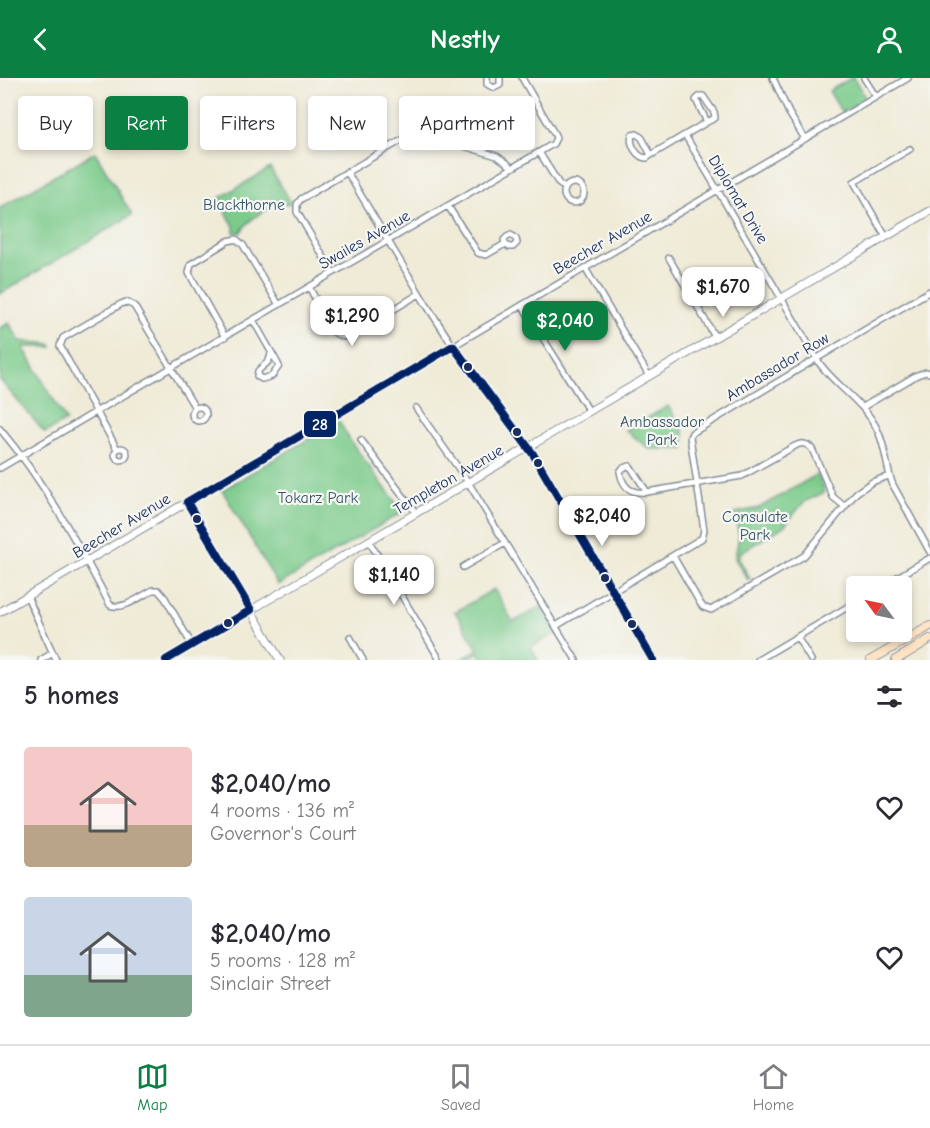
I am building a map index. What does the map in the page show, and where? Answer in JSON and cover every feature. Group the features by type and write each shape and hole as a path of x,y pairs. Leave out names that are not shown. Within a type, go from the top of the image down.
{"main road":[{"path":"871,660 930,626"},
{"path":"896,660 930,639"}],"street":[{"path":"487,78 487,84 494,88 500,85 500,78"},
{"name":"Swailes Avenue","path":"0,468 553,144 556,138 522,78"},
{"path":"773,78 789,113 805,139"},
{"path":"864,78 876,97"},
{"name":"Beecher Avenue","path":"0,612 908,78"},
{"path":"651,155 642,138 637,134 632,135 632,143 641,157 647,158 715,118 706,98 699,97 696,100 697,104 707,122"},
{"path":"333,273 297,212 297,204 301,199 408,136 422,134 496,156 512,168"},
{"name":"Diplomat Drive","path":"685,135 816,358 830,377 863,407 879,433 889,476 930,552"},
{"path":"886,237 854,182 910,149"},
{"path":"539,152 559,184 565,188"},
{"path":"347,172 453,346 528,447 653,660"},
{"path":"448,206 478,253 486,255 505,244"},
{"name":"Templeton Avenue","path":"166,660 930,211"},
{"path":"225,336 189,273 190,266 195,261 228,241 236,239 243,245 279,305"},
{"path":"669,258 715,337"},
{"path":"585,268 649,376"},
{"path":"309,288 333,331 343,338 420,294"},
{"name":"Ambassador Row","path":"556,626 699,540 703,534 690,437 692,433 930,291"},
{"path":"117,449 60,345 63,338 126,302 134,306 195,408"},
{"path":"522,305 589,411"},
{"path":"253,320 272,353 279,366 272,376 262,379 257,376 258,371 271,359 272,353"},
{"path":"863,407 917,375 930,373"},
{"path":"416,408 468,482 576,660"},
{"path":"0,429 22,455 110,605 121,606 153,590 162,593 192,645"},
{"path":"361,440 416,513"},
{"path":"647,492 630,466 623,468 620,472 621,478 628,489 636,493 647,492 750,473 803,443 812,449 833,497 844,506"},
{"path":"673,556 700,603 711,610 804,556 844,506 862,488 889,476"},
{"path":"186,502 280,660"},
{"path":"369,541 440,660"},
{"path":"463,567 505,543"},
{"path":"899,576 930,558"},
{"path":"27,596 56,660"},
{"path":"758,660 846,608"},
{"path":"350,637 363,660"},
{"path":"797,637 811,660"},
{"path":"41,660 53,653"}],"green space":[{"path":"854,78 866,99 842,113 829,91"},
{"path":"95,152 132,215 0,294 0,208"},
{"name":"Blackthorne","path":"270,168 290,201 289,204 275,206 262,212 240,233 234,232 234,226 218,199"},
{"path":"9,323 20,341 51,344 52,347 23,347 66,421 45,433 0,380 0,328"},
{"name":"Ambassador Park","path":"668,406 684,432 684,449 649,449 626,430"},
{"name":"Tokarz Park","path":"339,421 351,442 403,512 278,585 222,490"},
{"name":"Consulate Park","path":"818,474 825,492 804,502 783,527 741,552 738,557 750,579 748,580 735,558 739,536 735,513 759,508"},
{"path":"494,589 513,622 541,607 557,633 531,647 538,660 483,660 479,652 465,660 460,660 478,649 455,612"}],"transit line":[{"name":"28","path":"453,346 533,454 653,660"},
{"name":"28","path":"187,502 453,346"},
{"name":"28","path":"187,502 251,610"},
{"name":"28","path":"166,660 251,610"}]}
